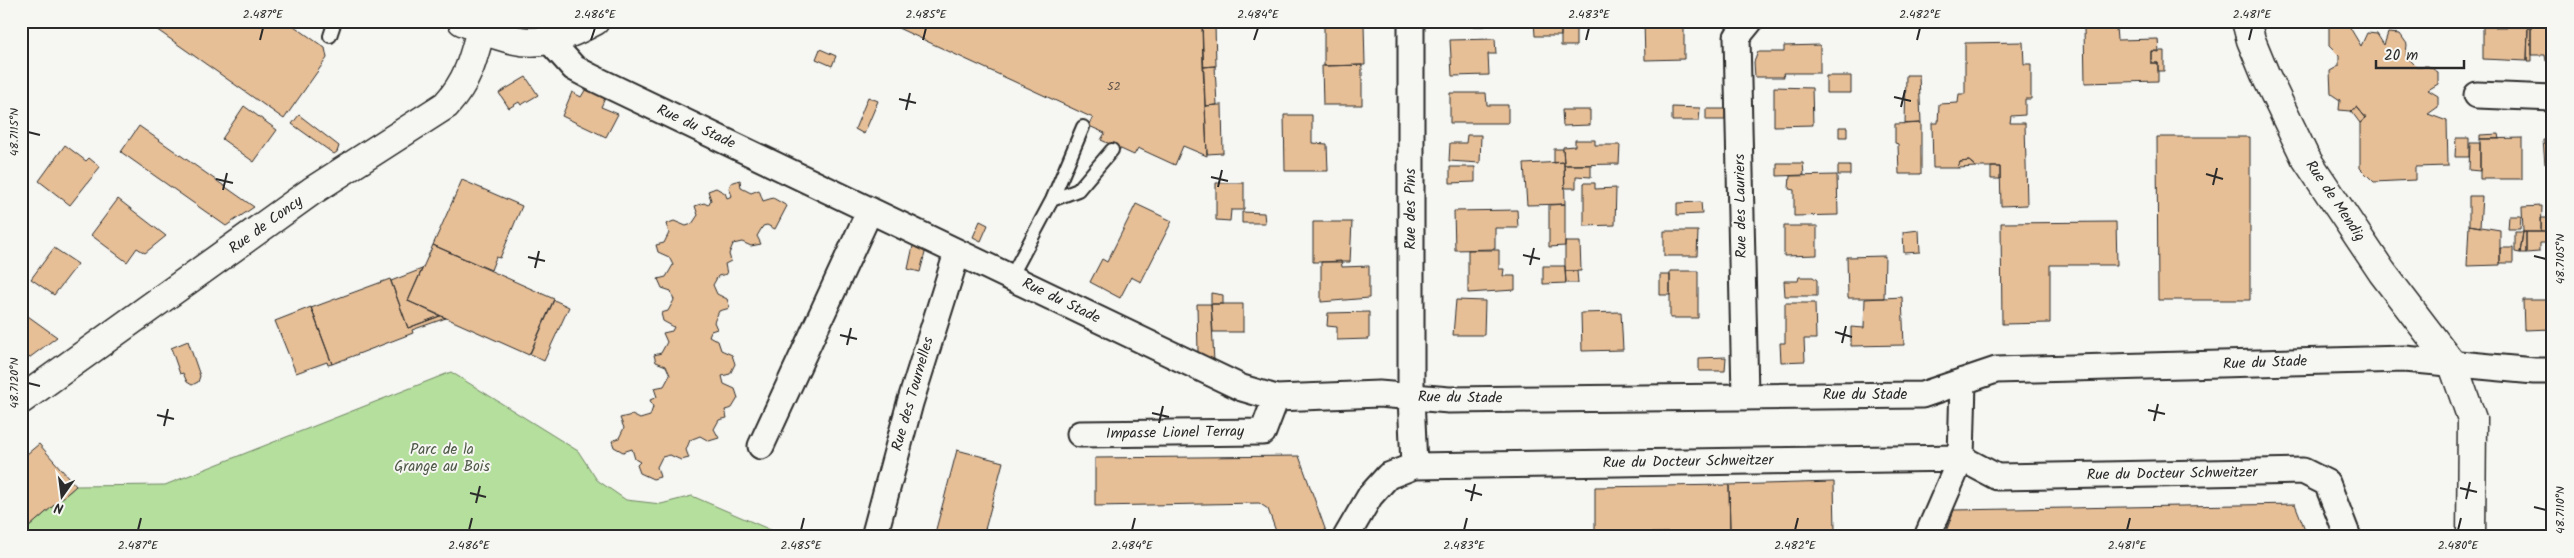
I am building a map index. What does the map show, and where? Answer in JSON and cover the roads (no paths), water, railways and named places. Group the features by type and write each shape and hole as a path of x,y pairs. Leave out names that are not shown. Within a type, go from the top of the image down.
{"street":[{"path":"471,25 515,42 534,43 549,40 595,21"},
{"name":"Rue des Pins","path":"1411,21 1411,397"},
{"name":"Rue des Lauriers","path":"1745,395 1737,38 1750,21"},
{"name":"Rue de Mendig","path":"2246,21 2264,74 2305,157 2382,272 2453,365 2472,419 2471,537"},
{"name":"Rue de Concy","path":"21,400 312,191 446,105 460,89 472,63 471,25"},
{"name":"Rue du Stade","path":"549,40 574,68 1242,388 1276,398 1379,394 1449,400 1745,395 1922,395 1996,370 2405,359 2453,365 2553,371"},
{"path":"2477,95 2553,98"},
{"path":"761,446 870,210"},
{"name":"Rue des Tournelles","path":"874,537 910,403 957,253"},
{"path":"1926,537 1961,458 1963,381"},
{"path":"1411,397 1414,466"},
{"name":"Impasse Lionel Terray","path":"1080,434 1263,432 1276,398"},
{"name":"Rue du Docteur Schweitzer","path":"1346,537 1370,496 1388,476 1414,466 1961,458 1997,477 2304,471 2327,483 2348,537"}],"lane":[{"path":"330,36 336,21"},
{"path":"1011,277 1052,200 1083,127"},
{"path":"1052,200 1078,190 1112,150"}],"park label":[{"name":"Parc de la Grange au Bois","path":"442,458"}]}
